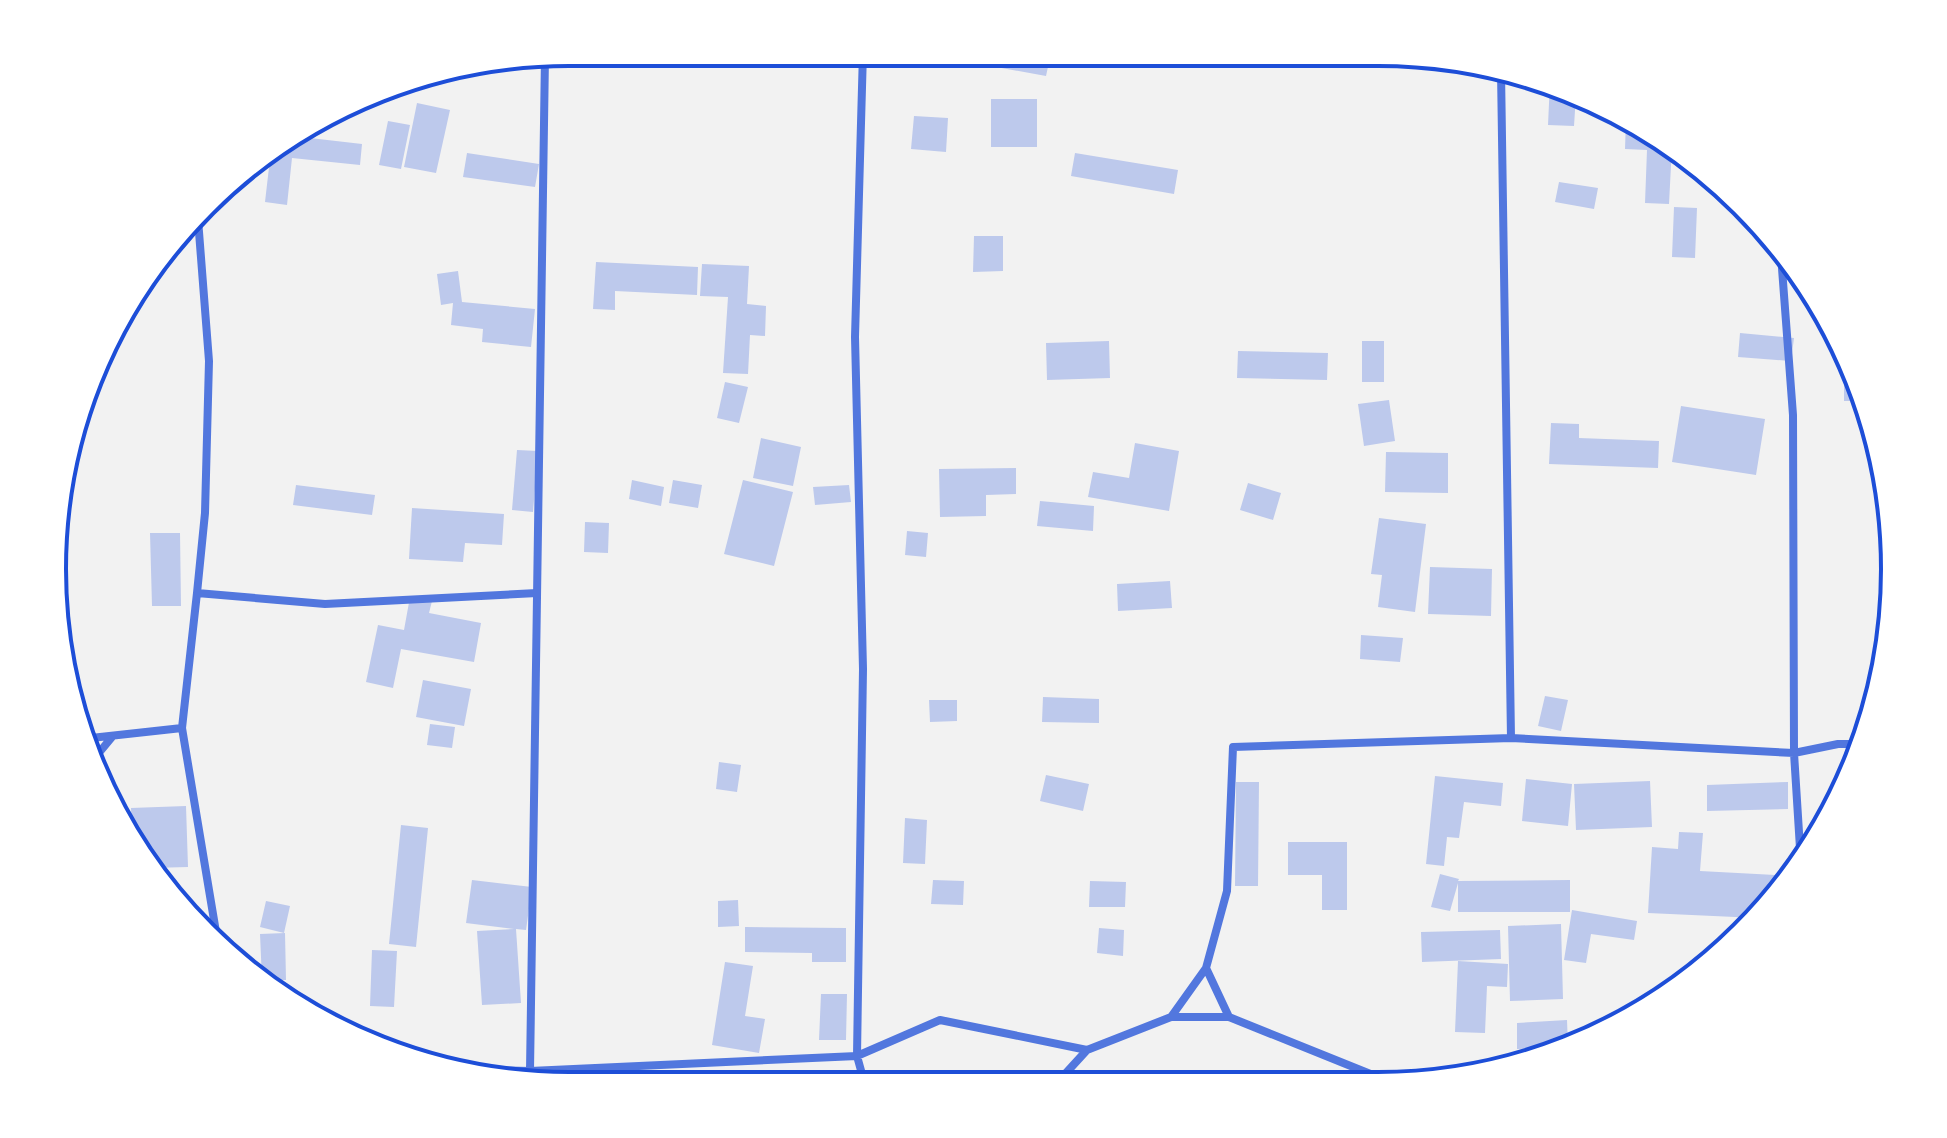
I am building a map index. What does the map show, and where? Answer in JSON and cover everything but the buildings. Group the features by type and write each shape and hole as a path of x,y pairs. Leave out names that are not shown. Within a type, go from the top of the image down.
{"street":[{"path":"861,1072 857,1056 863,669 855,337 863,66"},
{"path":"530,1070 545,67"},
{"path":"1501,82 1511,738"},
{"path":"199,229 209,361 205,513 182,728 215,927"},
{"path":"1782,270 1793,415 1794,753 1800,842"},
{"path":"197,593 325,604 537,593"},
{"path":"96,738 182,728"},
{"path":"100,751 112,737"},
{"path":"1171,1017 1206,968 1227,891 1233,747 1511,738 1794,753 1849,744"},
{"path":"1206,968 1229,1017"},
{"path":"1067,1072 1087,1050 1171,1017 1229,1017 1366,1072"},
{"path":"534,1071 857,1056 940,1020 1087,1050"}]}
